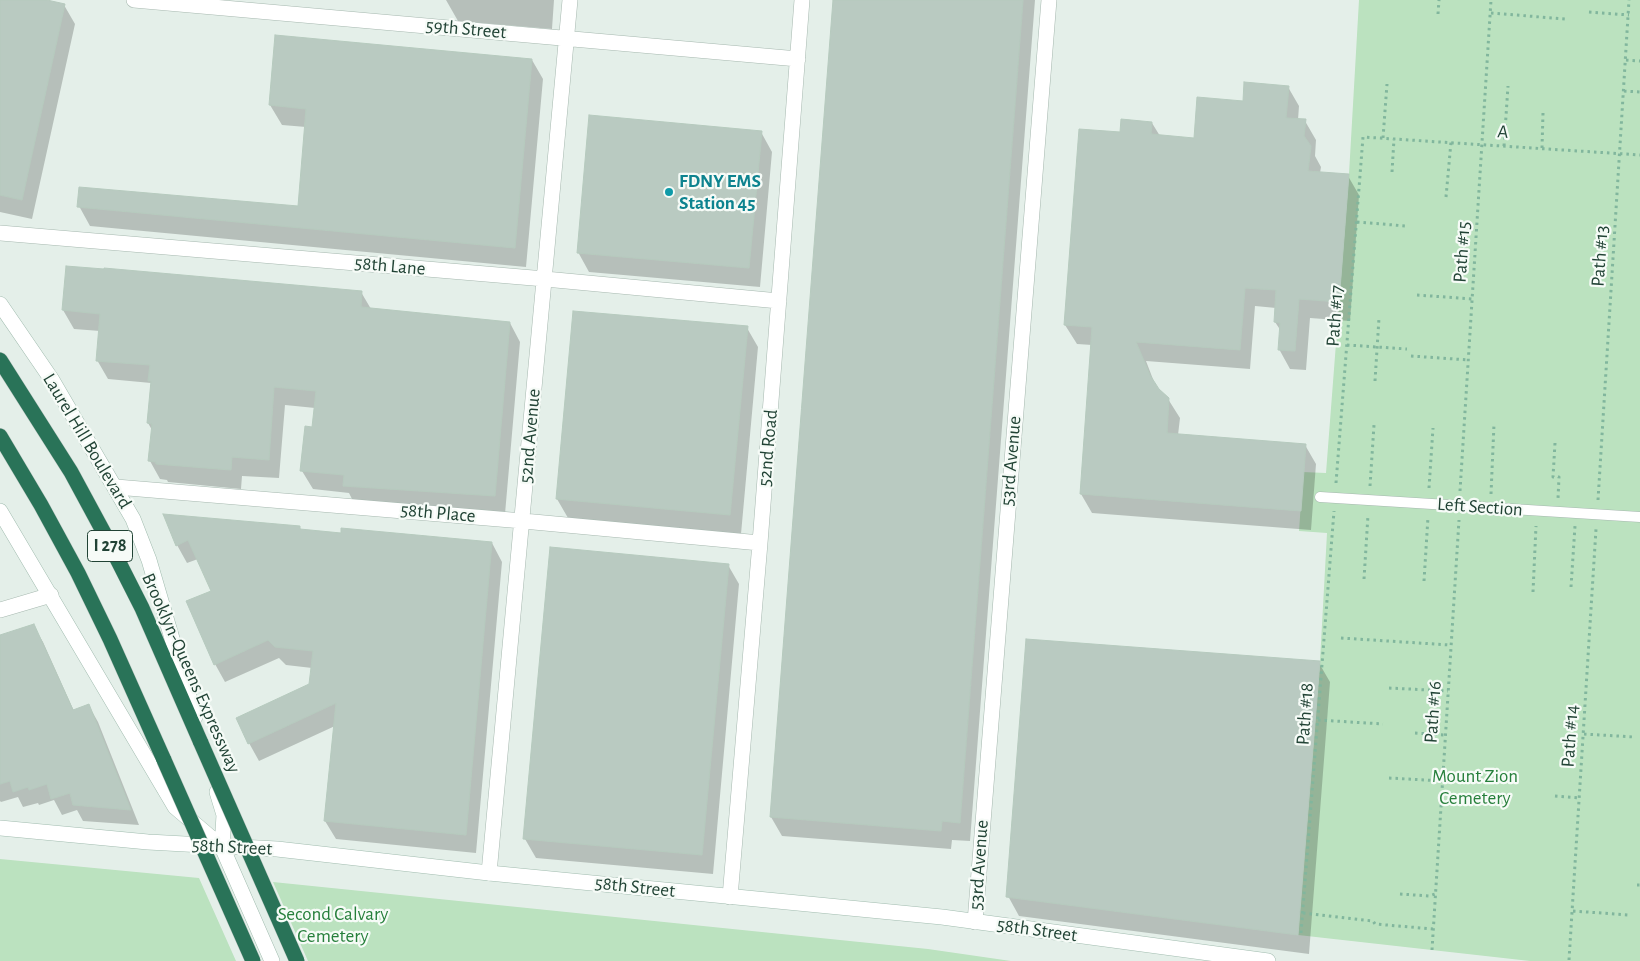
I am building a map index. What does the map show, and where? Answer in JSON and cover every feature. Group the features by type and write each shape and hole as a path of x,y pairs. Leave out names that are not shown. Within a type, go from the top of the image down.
{"highway":[{"name":"Brooklyn-Queens Expressway","path":"0,360 71,472 142,608 297,961"},
{"name":"I 278","path":"0,436 78,573 110,639 253,961"}],"street":[{"name":"59th Street","path":"134,0 798,59"},
{"name":"52nd Avenue","path":"489,872 570,0"},
{"name":"52nd Road","path":"730,897 780,301 802,0"},
{"name":"53rd Avenue","path":"975,922 1049,0"},
{"name":"58th Lane","path":"0,233 545,279 780,301"},
{"name":"Laurel Hill Boulevard","path":"0,304 52,380 133,519 149,560 224,815 222,847"},
{"name":"58th Place","path":"116,488 523,521 760,543"},
{"name":"Laurel Hill Boulevard","path":"0,511 175,807 222,847 272,961"},
{"path":"0,610 50,595"},
{"name":"58th Street","path":"0,828 148,842 277,849 730,897 942,917 1268,961"}],"lane":[{"name":"Left Section","path":"1320,497 1640,517"}],"path":[{"path":"1438,14 1439,0"},
{"name":"Path #15","path":"1459,506 1492,0"},
{"name":"Path #13","path":"1597,514 1630,0"},
{"path":"1589,12 1629,15"},
{"path":"1491,13 1564,19"},
{"path":"1626,60 1640,61"},
{"path":"1383,138 1387,84"},
{"path":"1504,146 1508,86"},
{"path":"1624,91 1640,92"},
{"path":"1542,148 1543,113"},
{"name":"A","path":"1363,137 1640,155"},
{"name":"Path #17","path":"1335,498 1363,137"},
{"path":"1392,172 1394,139"},
{"path":"1446,197 1451,142"},
{"path":"1356,222 1406,226"},
{"path":"1416,295 1473,299"},
{"path":"1375,382 1379,318"},
{"path":"1347,345 1407,349"},
{"path":"1411,356 1468,360"},
{"path":"1490,507 1494,424"},
{"path":"1555,443 1553,477 1560,477 1557,512"},
{"name":"Path #18","path":"1302,933 1335,498"},
{"name":"Path #16","path":"1432,950 1459,506"},
{"path":"1533,592 1537,510"},
{"path":"1571,587 1576,513"},
{"name":"Path #14","path":"1569,960 1597,514"},
{"path":"1341,638 1450,645"},
{"path":"1389,688 1448,691"},
{"path":"1318,720 1383,724"},
{"path":"1415,733 1445,735"},
{"path":"1584,734 1634,738"},
{"path":"1389,778 1442,781"},
{"path":"1556,796 1580,798"},
{"path":"1400,894 1429,896 1435,894"},
{"path":"1573,911 1629,915"},
{"path":"1303,913 1373,921 1375,924 1433,929"}],"green space":[{"name":"Mount Zion Cemetery","path":"1359,0 1640,0 1640,961 1530,961 1298,935 1320,661 1327,533 1299,531 1303,472 1326,473 1349,174"},
{"path":"0,859 199,878 236,961 0,961"},
{"name":"Second Calvary Cemetery","path":"273,882 928,949 1011,961 308,961"}],"building":[{"path":"0,0 47,0 65,4 22,200 0,195"},
{"path":"833,0 1023,0 960,823 942,821 941,831 770,817"},
{"path":"275,35 532,59 515,248 77,207 79,187 298,206 306,109 269,105"},
{"path":"1244,82 1289,86 1286,118 1306,119 1304,136 1311,146 1308,171 1349,174 1339,302 1299,299 1295,351 1278,350 1280,323 1274,322 1276,290 1245,288 1240,350 1136,342 1150,375 1159,389 1169,398 1167,433 1306,444 1301,511 1080,494 1092,327 1064,325 1079,129 1120,132 1121,119 1152,122 1151,134 1194,138 1197,97 1243,101"},
{"name":"FDNY EMS Station 45","path":"589,115 762,131 749,268 577,253"},
{"path":"66,266 362,291 361,307 510,322 495,496 343,486 344,475 300,471 305,426 312,427 316,391 274,387 269,460 232,457 231,470 156,464 156,462 148,461 152,424 147,423 151,381 148,381 150,365 96,361 100,314 62,310"},
{"path":"573,311 748,326 730,515 556,499"},
{"path":"163,514 300,526 300,529 341,533 341,528 492,542 466,835 324,821 336,703 248,744 236,718 309,684 313,651 275,647 268,640 214,665 186,601 211,591 188,540 176,546"},
{"path":"550,547 729,564 702,855 523,839"},
{"path":"34,624 73,710 89,704 131,810 73,805 70,793 51,799 47,784 29,790 28,787 13,792 10,781 0,784 0,635"},
{"path":"1026,639 1320,661 1298,935 1006,897"}],"place":[{"name":"FDNY EMS Station 45","path":"669,192"}]}
